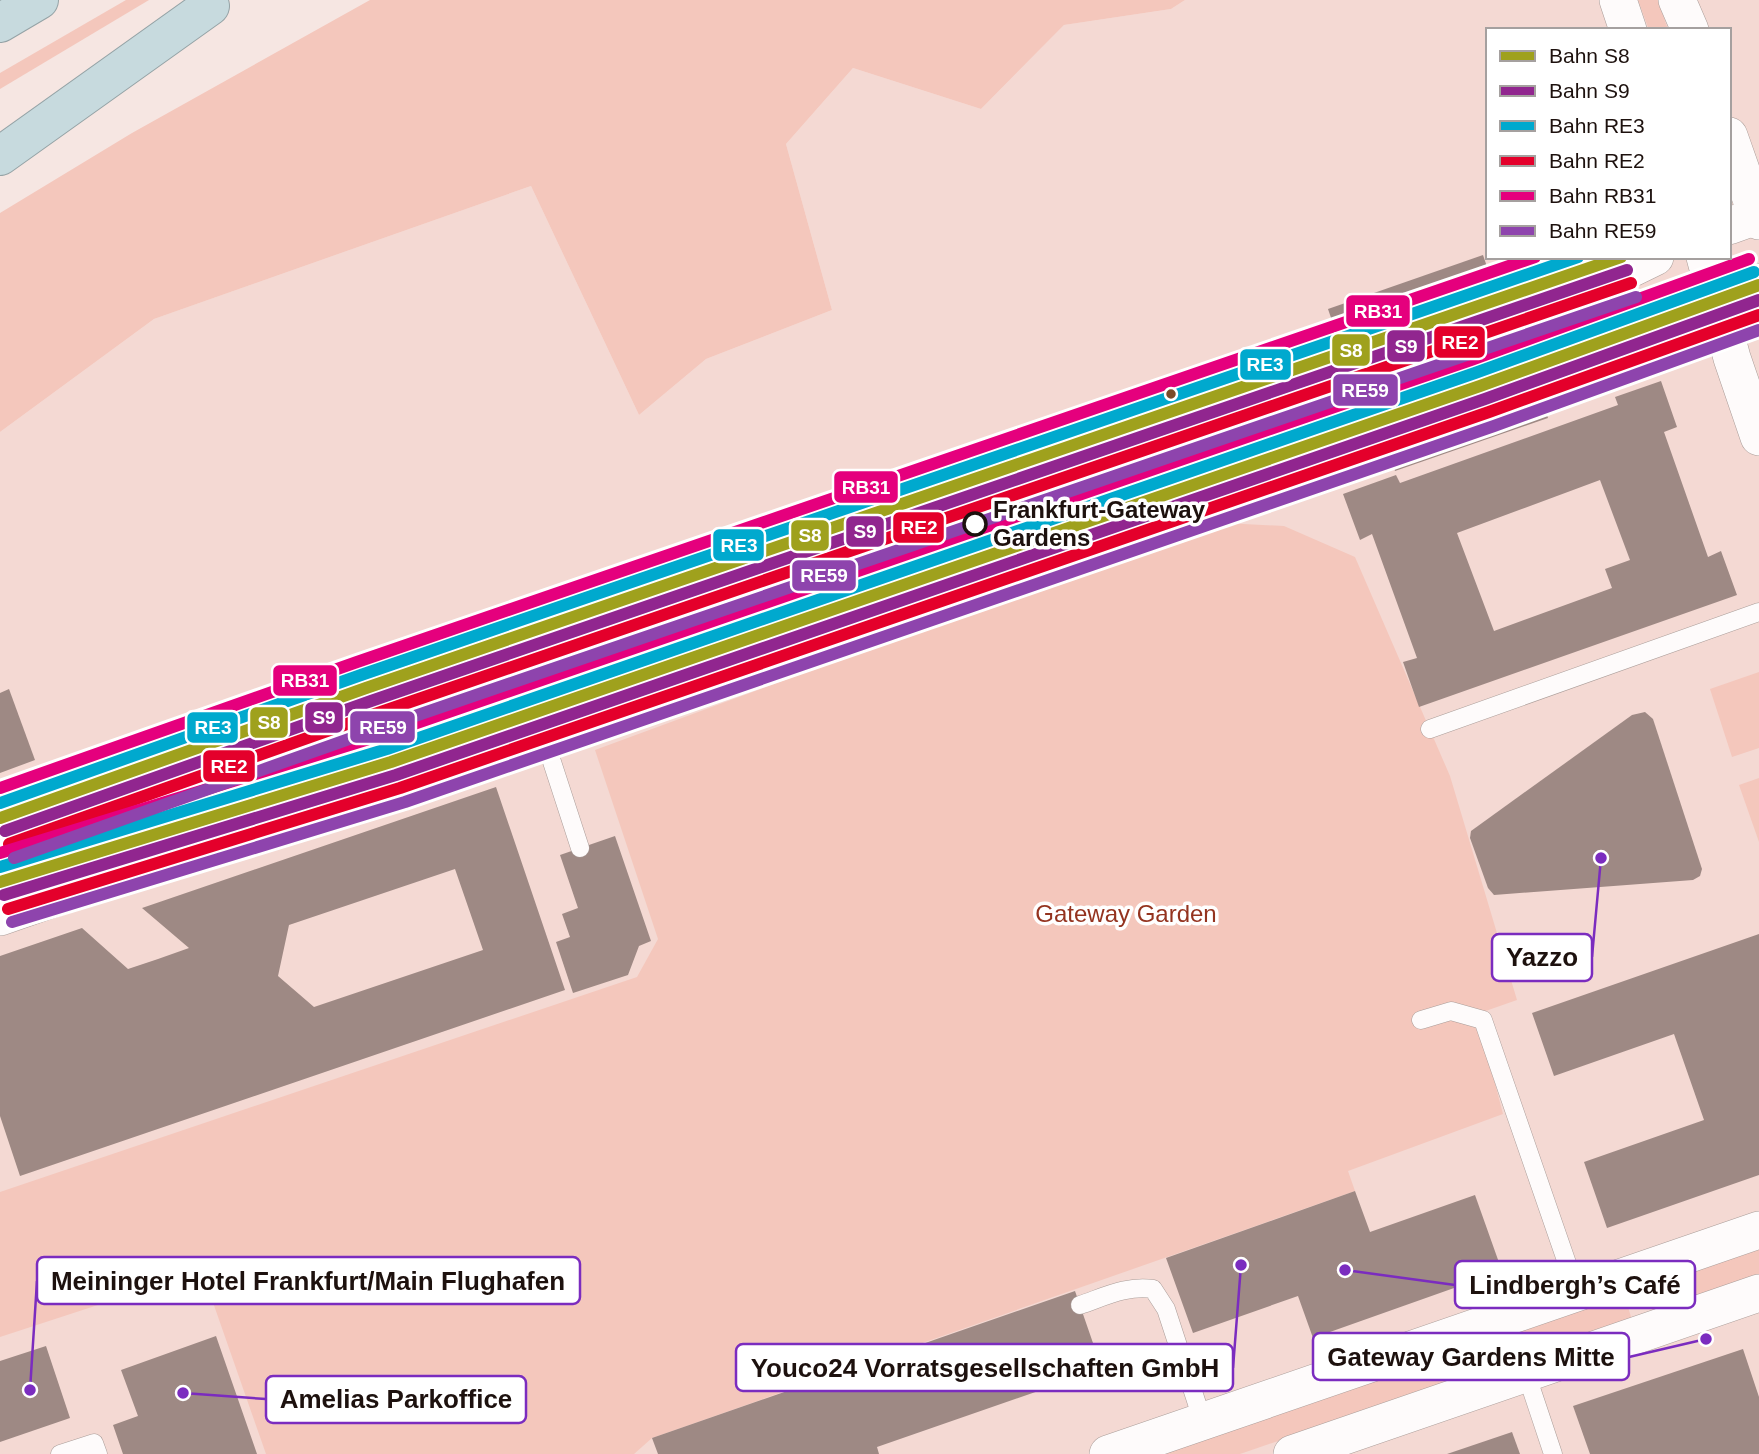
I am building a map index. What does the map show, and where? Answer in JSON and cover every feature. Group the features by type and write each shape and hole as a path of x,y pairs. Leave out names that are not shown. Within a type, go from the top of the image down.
{"highway":[{"path":"0,23 39,0"},
{"path":"0,126 216,3"},
{"path":"0,156 216,3"}],"street":[{"path":"1618,0 1627,28"},
{"path":"1677,0 1689,28"},
{"path":"1731,144 1751,220"},
{"path":"1562,302 1592,259"},
{"path":"0,825 1094,446 1177,421 1316,391 1367,377 1505,329 1651,259"},
{"path":"1706,259 1732,358 1759,437"},
{"path":"0,916 541,728 1119,521 1188,494 1380,406 1520,357 1566,344 1587,343 1759,282"},
{"path":"1094,446 1119,521"},
{"path":"1108,1454 1759,1230"},
{"path":"1292,1454 1759,1293"}],"lane":[{"path":"1430,729 1759,612"},
{"path":"541,728 579,848"},
{"path":"1421,1020 1451,1011 1483,1020 1577,1292"},
{"path":"1476,1280 1490,1322"},
{"path":"1080,1306 1126,1289 1153,1289 1166,1308 1203,1422"},
{"path":"1526,1373 1553,1454"},
{"path":"60,1454 94,1443 98,1454"}],"shaded area":[{"path":"1185,0 1759,0 1759,1454 0,1454 0,432 154,319 531,186 639,415 706,359 832,310 786,144 853,68 981,109 1064,25 1171,9"}],"green space":[{"path":"126,0 149,0 0,89 0,73"},
{"path":"370,0 1185,0 1171,9 1064,25 981,109 853,68 786,144 832,310 706,359 639,415 531,186 154,319 0,432 0,213 132,133"},
{"path":"1638,0 1658,0 1667,28 1648,28"},
{"name":"Gateway Garden","path":"1225,523 1284,526 1355,557 1450,776 1517,1000 1477,1014 1503,1114 1348,1171 1355,1191 652,1438 634,1454 266,1454 202,1271 0,1337 0,1192 637,977 658,939 595,750 1035,588"},
{"path":"653,619 668,660 510,714 496,673"},
{"path":"1759,672 1759,748 1732,757 1710,689"},
{"path":"1759,778 1759,842 1739,785"},
{"path":"68,819 83,861 0,890 0,843"},
{"path":"1759,1246 1759,1275 1652,1311 1643,1285"},
{"path":"1623,1291 1632,1320 1240,1454 1150,1454"}],"building":[{"path":"1483,255 1500,305 1345,359 1328,309"},
{"path":"1532,371 1548,418 1395,471 1379,424"},
{"path":"1661,381 1677,427 1664,432 1708,557 1721,551 1737,595 1419,707 1403,662 1417,658 1372,534 1360,540 1343,494 1396,475 1400,483 1618,405 1615,397","holes":["1600,480 1630,560 1605,569 1612,588 1494,631 1457,533"]},
{"path":"1286,412 1290,424 1136,501 1122,455"},
{"path":"1079,465 1095,514 853,597 836,547"},
{"path":"810,555 827,606 671,660 653,610"},
{"path":"458,679 475,728 284,798 267,747"},
{"path":"9,689 35,760 0,773 0,693"},
{"path":"1645,712 1653,719 1702,869 1700,876 1693,880 1494,895 1488,888 1470,838 1471,831 1632,715"},
{"path":"496,787 565,990 20,1176 0,1116 0,956 82,928 128,969 189,948 142,908","holes":["455,869 483,950 314,1007 278,976 289,925"]},
{"path":"615,836 651,941 639,946 628,975 573,993 556,942 570,937 562,914 578,908 560,855"},
{"path":"1759,934 1759,1175 1607,1228 1584,1162 1704,1120 1674,1034 1554,1076 1532,1013"},
{"path":"1355,1191 1370,1232 1475,1195 1502,1271 1313,1338 1298,1296 1193,1333 1166,1258"},
{"path":"1075,1291 1102,1369 877,1447 879,1454 658,1454 652,1438"},
{"path":"216,1336 257,1454 123,1454 113,1425 138,1416 121,1370"},
{"path":"46,1346 70,1418 0,1442 0,1361"},
{"path":"1743,1349 1759,1397 1759,1454 1590,1454 1573,1406"},
{"path":"1512,1432 1520,1454 1447,1454"}],"rail line":[{"name":"RB31","path":"0,788 357,662 1529,259"},
{"name":"RE3","path":"0,803 361,675 1572,259"},
{"name":"S8","path":"0,818 366,688 1615,259"},
{"name":"RB31","path":"0,853 382,735 1471,360 1749,259"},
{"name":"S9","path":"5,831 371,701 1627,270"},
{"name":"RE3","path":"0,867 387,749 1475,373 1754,272"},
{"name":"RE2","path":"9,844 375,714 1631,283"},
{"name":"S8","path":"0,882 391,762 1480,386 1759,285"},
{"name":"RE59","path":"14,858 380,728 1636,297"},
{"name":"S9","path":"4,895 396,775 1485,399 1759,300"},
{"name":"RE2","path":"8,909 400,788 1489,412 1759,315"},
{"name":"RE59","path":"12,922 405,802 1494,426 1759,330"}],"place":[{"name":"Frankfurt-Gateway Gardens","path":"975,524"},
{"name":"Yazzo","path":"1601,858"},
{"name":"Youco24 Vorratsgesellschaften GmbH","path":"1241,1265"},
{"name":"Lindbergh’s Café","path":"1345,1270"},
{"name":"Gateway Gardens Mitte","path":"1706,1339"},
{"name":"Meininger Hotel Frankfurt/Main Flughafen","path":"30,1390"},
{"name":"Amelias Parkoffice","path":"183,1393"}]}
